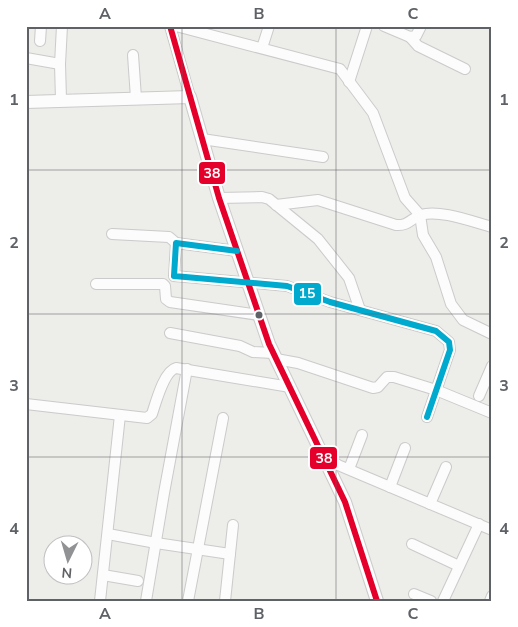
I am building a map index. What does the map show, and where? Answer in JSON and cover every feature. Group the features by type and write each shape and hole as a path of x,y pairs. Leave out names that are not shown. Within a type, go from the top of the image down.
{"street":[{"path":"40,41 41,26"},
{"path":"61,100 62,26"},
{"path":"170,26 218,198 259,315 275,356 345,502 377,601"},
{"path":"176,26 340,69 373,113 405,198 420,215 423,235 436,257 451,304 463,320 492,334"},
{"path":"262,48 269,26"},
{"path":"350,82 367,26"},
{"path":"384,26 410,37 418,46 465,69"},
{"path":"410,37 416,36 421,26"},
{"path":"133,55 136,98"},
{"path":"26,58 60,64"},
{"path":"26,102 190,97"},
{"path":"202,139 323,157"},
{"path":"218,198 262,197 269,199 315,236 347,275 360,310"},
{"path":"276,205 318,200 396,225 407,224 420,215 446,215 492,227"},
{"path":"112,234 169,237 176,242 237,250"},
{"path":"176,242 175,276 286,286 330,302 436,332 448,342 450,350 426,417"},
{"path":"96,284 163,284 165,286 166,299 170,302 259,315"},
{"path":"170,334 240,346 253,352 275,356 374,388 378,387 384,379 390,377 436,390 492,413"},
{"path":"479,396 492,366"},
{"path":"26,404 144,418 150,416 166,375 173,368 290,387"},
{"path":"146,601 187,369"},
{"path":"100,601 120,415"},
{"path":"188,601 223,418"},
{"path":"349,469 362,435"},
{"path":"390,487 405,448"},
{"path":"321,452 338,465 492,530"},
{"path":"430,504 446,467"},
{"path":"442,601 479,524"},
{"path":"225,601 233,525"},
{"path":"108,534 230,554"},
{"path":"412,544 459,566"},
{"path":"103,575 138,582"},
{"path":"414,594 431,601"},
{"path":"490,601 492,596"}],"transit line":[{"name":"38","path":"170,26 219,198 269,344 345,502 377,601"},
{"name":"15","path":"237,251 176,243 174,276 287,286 330,302 436,331 449,342 450,350 427,417"}]}
